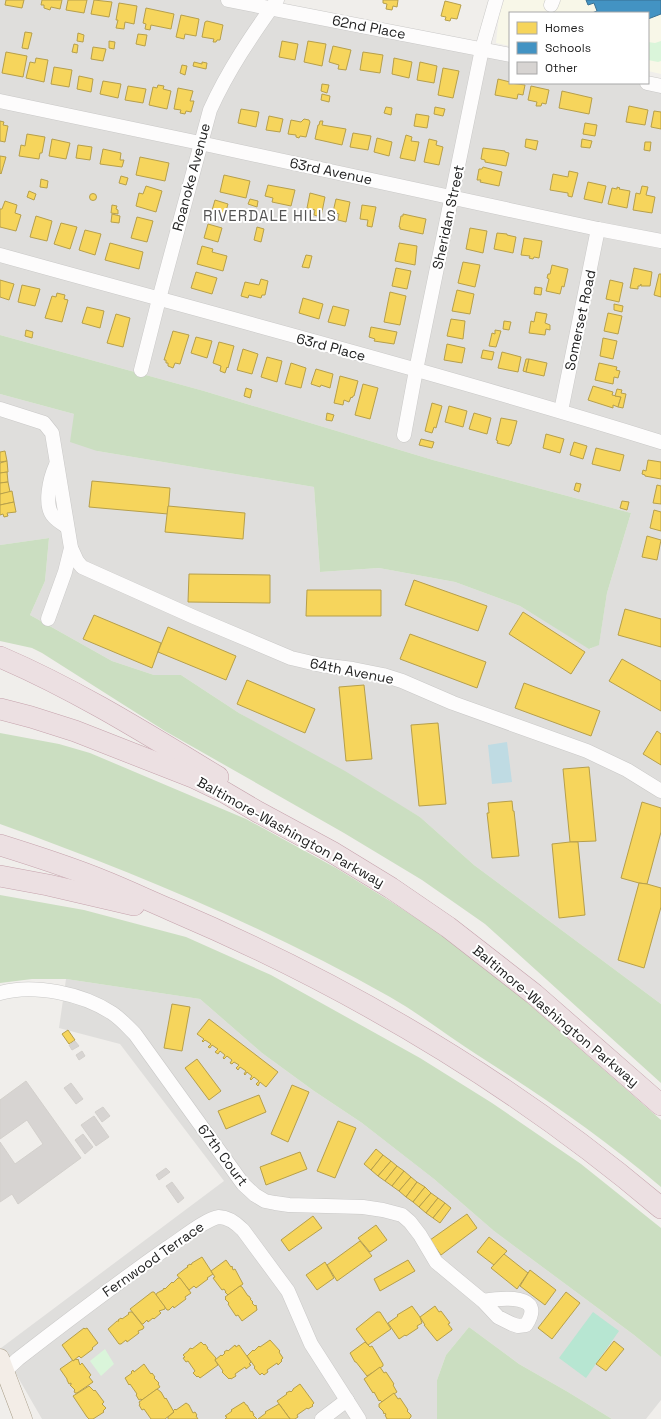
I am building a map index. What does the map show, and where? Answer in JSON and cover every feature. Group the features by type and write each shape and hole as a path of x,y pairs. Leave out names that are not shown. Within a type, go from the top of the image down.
{"highway":[{"path":"0,657 45,677 114,714 246,794 332,852"},
{"name":"Baltimore-Washington Parkway","path":"0,710 31,717 75,731 195,778 224,792 332,852 391,888 448,927 534,994 661,1105"},
{"path":"0,845 96,878 286,962 349,996 416,1034 481,1074 585,1148 661,1208"},
{"path":"0,876 48,885 131,904 243,942"}],"main road":[{"path":"3,1364 23,1419"}],"street":[{"name":"62nd Place","path":"228,0 274,4 509,55"},
{"name":"Sheridan Street","path":"404,435 482,49 496,0"},
{"name":"Roanoke Avenue","path":"141,370 200,143 210,110 220,86 242,50 274,4"},
{"path":"649,83 661,86"},
{"name":"63rd Avenue","path":"0,101 598,229 661,241"},
{"name":"Somerset Road","path":"561,411 598,229"},
{"name":"63rd Place","path":"0,255 561,411 661,442"},
{"name":"64th Avenue","path":"0,409 44,423 52,433 57,462 51,476 48,501 53,517 67,527 71,548 76,561 82,567 289,657 321,665 367,671 402,681 453,703 594,754 631,772 661,791"},
{"path":"48,618 65,572 71,548"},
{"name":"67th Court","path":"0,992 22,989 39,989 72,996 90,1002 112,1013 124,1022 135,1034 243,1184 255,1195 265,1201 275,1204 364,1208 383,1210 402,1215 410,1222 420,1235 436,1262 483,1301"},
{"name":"Fernwood Terrace","path":"3,1364 18,1359 111,1288 196,1229 211,1220 220,1217 234,1222 243,1230 288,1290 311,1344 360,1419"},
{"path":"322,1419 347,1400"}],"shaded area":[{"path":"0,0 277,0 271,8 509,55 509,84 649,83 661,86 661,1004 474,865 420,817 239,713 181,675 154,675 112,661 30,615 45,581 49,538 0,545 0,394 74,414 97,451 314,487 320,572 379,568 455,582 520,606 590,649 599,644 607,593 631,513 433,460 204,391 0,335"},
{"path":"504,0 661,0 661,74 649,71 649,12 509,12 509,46 496,43 499,15"},
{"path":"66,979 200,999 262,1053 314,1091 362,1123 434,1179 494,1231 634,1335 661,1357 661,1400 646,1419 612,1419 519,1364 469,1327 446,1355 437,1380 437,1419 42,1419 1,1348 224,1181 120,1044 59,1028"}],"green space":[{"path":"661,41 661,61 658,62 649,60 649,42 655,43"},
{"path":"0,335 204,391 433,460 631,513 607,593 599,645 589,649 520,606 455,582 379,568 320,572 314,487 97,451 70,442 74,414 0,394"},
{"path":"49,538 45,581 30,615 112,661 154,675 181,675 239,713 345,771 420,817 474,865 661,1004 661,1083 485,924 422,880 344,833 165,731 42,653 32,648 0,641 0,545"},
{"path":"0,733 59,744 90,753 246,819 336,868 434,930 512,989 661,1120 661,1187 617,1151 526,1086 390,997 343,971 247,924 149,881 0,824"},
{"path":"0,895 84,910 186,937 271,975 420,1058 492,1103 581,1164 661,1228 661,1357 634,1335 494,1231 434,1179 362,1123 314,1091 262,1053 200,999 66,979 32,979 0,983"},
{"path":"593,1312 619,1331 586,1378 559,1358"},
{"path":"469,1327 519,1364 612,1419 437,1419 437,1380 446,1355"},
{"path":"105,1349 114,1364 101,1376 90,1361"}],"water":[{"path":"507,742 512,782 492,784 488,745"}],"building: Homes":[{"path":"6,0 24,0 22,8 5,5"},
{"path":"42,0 62,0 60,9 51,7 50,10 44,8 44,5 41,5"},
{"path":"68,0 87,0 84,13 66,10"},
{"path":"94,0 112,2 109,17 91,14"},
{"path":"383,0 398,0 397,7 393,6 392,10 386,9 387,4 383,3"},
{"path":"445,1 461,5 457,19 451,18 450,21 445,20 446,17 441,16"},
{"path":"119,3 137,6 134,24 125,22 124,29 116,28"},
{"path":"146,8 174,14 171,29 151,25 150,30 145,29 146,24 143,23"},
{"path":"181,15 199,19 196,36 185,34 184,39 176,37"},
{"path":"207,21 223,25 220,40 213,42 214,39 202,37 205,22"},
{"path":"25,32 32,33 28,49 22,48"},
{"path":"78,33 84,35 83,42 77,41"},
{"path":"138,34 147,35 145,46 136,44"},
{"path":"109,41 115,42 114,49 109,48"},
{"path":"282,41 298,44 295,60 279,57"},
{"path":"308,41 326,44 322,66 304,62"},
{"path":"74,44 78,45 77,53 72,52"},
{"path":"333,46 351,50 346,70 338,69 339,65 329,62"},
{"path":"93,47 106,49 103,61 91,59"},
{"path":"6,52 27,56 23,77 2,73"},
{"path":"363,52 383,55 380,73 360,70"},
{"path":"36,58 48,60 44,82 26,78 30,62 35,63"},
{"path":"394,58 412,62 409,78 392,74"},
{"path":"194,62 202,64 202,62 207,63 206,69 193,66"},
{"path":"420,62 437,66 434,83 417,80"},
{"path":"182,65 187,66 185,75 180,73"},
{"path":"54,67 72,70 69,87 51,84"},
{"path":"443,68 459,71 453,98 438,95"},
{"path":"79,76 93,79 91,92 77,89"},
{"path":"498,79 509,82 509,84 525,85 523,95 518,94 517,99 495,95"},
{"path":"103,81 121,84 118,98 100,94"},
{"path":"322,84 329,85 327,93 321,91"},
{"path":"158,85 164,86 163,89 171,91 167,109 149,105 153,87 157,88"},
{"path":"128,86 146,89 143,103 125,100"},
{"path":"531,86 549,90 546,104 542,103 541,106 536,106 537,102 528,100"},
{"path":"178,88 193,91 190,101 194,101 191,112 186,111 185,114 180,113 181,110 174,109"},
{"path":"562,91 592,98 589,114 559,108"},
{"path":"322,94 330,96 329,102 321,100"},
{"path":"629,106 648,110 645,125 626,122"},
{"path":"386,107 392,108 391,115 384,113"},
{"path":"435,107 445,109 443,116 434,114"},
{"path":"241,109 259,112 256,127 238,123"},
{"path":"654,111 661,112 661,129 651,127"},
{"path":"416,114 429,116 427,128 414,126"},
{"path":"269,116 283,119 280,132 266,130"},
{"path":"304,119 309,120 310,122 306,137 300,136 299,138 296,137 296,135 288,134 291,120 301,122"},
{"path":"0,121 4,122 3,125 8,126 5,142 0,141"},
{"path":"320,121 323,121 322,125 346,129 342,145 315,139"},
{"path":"585,123 597,125 595,136 583,134"},
{"path":"353,133 371,136 368,150 350,147"},
{"path":"27,134 45,137 42,153 40,153 39,159 19,156 21,145 25,146"},
{"path":"406,135 412,137 411,141 419,142 415,161 400,158"},
{"path":"377,138 392,142 389,156 374,152"},
{"path":"52,139 70,143 66,159 49,156"},
{"path":"429,139 437,141 436,145 443,147 439,165 424,162"},
{"path":"526,139 538,141 536,150 525,147"},
{"path":"582,139 592,141 590,148 581,147"},
{"path":"645,142 651,142 650,151 644,150"},
{"path":"78,145 92,147 90,160 76,158"},
{"path":"483,148 505,151 509,153 506,166 485,162 485,160 481,159"},
{"path":"103,149 121,153 120,160 124,160 122,167 100,164"},
{"path":"0,156 6,157 1,174 0,173"},
{"path":"140,157 169,163 165,181 136,175"},
{"path":"483,167 502,172 499,186 477,180 479,169 482,169"},
{"path":"569,171 578,173 572,197 568,196 568,193 550,190 553,174 568,177"},
{"path":"224,175 250,181 246,198 220,192"},
{"path":"121,176 128,178 126,185 119,183"},
{"path":"41,179 48,181 47,188 40,187"},
{"path":"588,182 606,186 602,203 584,199"},
{"path":"268,185 295,190 291,206 272,202 273,198 265,196"},
{"path":"146,186 162,191 156,212 136,206 139,193 143,194"},
{"path":"642,186 648,187 646,195 655,197 652,213 633,210 636,193 640,194"},
{"path":"617,187 620,188 619,189 630,191 627,208 608,204 612,188 617,189"},
{"path":"29,191 36,194 34,200 27,197"},
{"path":"93,193 96,194 96,200 93,201 90,200 89,197 90,194"},
{"path":"310,193 325,197 321,217 314,215 315,210 307,208"},
{"path":"250,199 258,201 257,207 248,204"},
{"path":"336,199 350,202 346,222 338,220 339,214 333,212"},
{"path":"215,200 228,204 224,218 211,214"},
{"path":"5,201 17,205 15,213 21,215 16,231 0,227 0,209 2,209"},
{"path":"112,205 117,206 116,209 118,210 118,214 111,213"},
{"path":"362,205 376,207 372,227 367,226 368,220 360,219"},
{"path":"112,214 120,216 119,223 111,222"},
{"path":"403,214 426,219 423,234 400,229 401,216 403,216"},
{"path":"36,216 52,221 47,241 30,237"},
{"path":"137,217 153,221 147,242 131,238"},
{"path":"61,223 77,227 70,249 54,244"},
{"path":"208,224 222,228 218,242 204,238"},
{"path":"257,227 264,229 261,242 254,240"},
{"path":"470,228 487,231 483,253 466,249"},
{"path":"85,230 101,234 95,255 79,250"},
{"path":"497,233 516,237 513,253 494,249"},
{"path":"524,238 542,241 539,258 534,257 533,259 529,258 530,256 521,255"},
{"path":"110,243 143,252 139,269 105,260"},
{"path":"399,243 417,246 415,265 395,261"},
{"path":"202,246 213,249 212,252 227,256 223,271 197,264"},
{"path":"306,255 312,256 309,268 302,267"},
{"path":"463,262 480,265 475,287 458,283"},
{"path":"552,265 568,269 564,287 562,286 560,294 546,291 549,279 547,278 548,274 550,274"},
{"path":"396,268 411,271 407,289 392,286"},
{"path":"634,268 652,272 650,286 641,286 641,284 638,286 638,289 630,288"},
{"path":"196,272 217,278 212,294 191,288"},
{"path":"659,274 661,274 661,297 654,295"},
{"path":"261,279 268,281 265,295 262,295 261,298 249,295 248,298 241,296 245,282 259,285"},
{"path":"0,280 14,284 9,300 0,297"},
{"path":"610,280 623,283 619,302 606,299"},
{"path":"22,285 40,289 35,306 18,302"},
{"path":"535,287 542,288 541,295 534,294"},
{"path":"457,290 474,294 470,314 452,311"},
{"path":"390,292 406,296 400,325 384,322"},
{"path":"57,293 65,295 64,299 68,300 62,322 45,318 52,296 56,297"},
{"path":"303,298 323,304 319,319 299,313"},
{"path":"614,304 623,306 622,312 614,310"},
{"path":"333,306 349,310 345,326 328,322"},
{"path":"87,307 104,311 100,328 82,323"},
{"path":"536,312 547,314 545,323 550,325 550,330 546,329 545,335 529,333 531,321 534,322"},
{"path":"608,313 622,316 618,334 604,331"},
{"path":"116,314 130,318 123,347 107,343"},
{"path":"451,319 465,321 463,339 447,336"},
{"path":"504,321 511,322 509,330 503,329"},
{"path":"371,327 397,332 394,344 374,341 375,339 369,337"},
{"path":"26,330 33,332 32,338 25,336"},
{"path":"495,330 501,331 496,347 489,346 492,333 495,334"},
{"path":"173,331 189,335 180,364 175,363 173,368 168,366 166,360 164,360"},
{"path":"196,337 212,341 207,358 191,353"},
{"path":"603,338 617,341 613,359 600,356"},
{"path":"219,342 234,346 228,368 227,367 225,373 220,371 221,366 213,363"},
{"path":"447,344 465,348 462,363 444,360"},
{"path":"243,349 258,354 252,374 237,370"},
{"path":"483,350 494,352 492,360 481,358"},
{"path":"502,352 521,357 518,372 498,368"},
{"path":"267,357 282,361 277,382 261,377"},
{"path":"526,359 529,359 526,372 523,371"},
{"path":"529,359 547,363 544,376 526,372"},
{"path":"291,363 306,368 301,388 285,384"},
{"path":"599,363 617,367 616,370 620,371 618,378 614,377 613,384 595,380"},
{"path":"316,369 333,374 330,388 311,384"},
{"path":"340,376 358,381 354,396 352,398 351,397 349,402 344,400 343,405 334,403"},
{"path":"363,384 378,388 370,419 355,415"},
{"path":"593,386 613,392 612,395 621,397 618,407 613,405 613,408 588,400"},
{"path":"246,388 252,390 250,398 244,396"},
{"path":"617,389 622,390 621,393 626,394 623,408 618,407 621,397 615,396"},
{"path":"432,403 442,406 436,428 434,427 432,433 425,431"},
{"path":"449,406 467,411 463,427 445,422"},
{"path":"327,413 334,415 332,421 326,420"},
{"path":"474,413 491,418 487,434 469,429"},
{"path":"501,418 517,421 511,444 509,446 497,443 498,441 496,440"},
{"path":"546,434 564,439 560,453 543,448"},
{"path":"421,439 434,442 432,448 419,445"},
{"path":"574,442 587,446 583,459 570,455"},
{"path":"596,448 624,455 620,471 592,464"},
{"path":"5,451 7,461 0,462 0,452"},
{"path":"648,460 661,462 661,479 642,474 643,470 646,471"},
{"path":"7,461 8,472 0,473 0,463"},
{"path":"7,472 8,482 0,483 0,473"},
{"path":"92,481 170,488 168,514 89,507"},
{"path":"8,482 10,492 0,494 0,483"},
{"path":"576,483 581,484 579,492 574,490"},
{"path":"657,485 661,486 661,504 653,503"},
{"path":"12,491 14,502 0,505 0,494"},
{"path":"622,501 629,502 627,510 620,508"},
{"path":"14,502 16,512 7,513 8,516 4,517 3,514 0,515 0,505"},
{"path":"168,506 245,513 243,539 165,532"},
{"path":"654,510 661,512 661,531 650,528"},
{"path":"647,536 661,540 657,560 642,557"},
{"path":"189,574 270,575 270,603 188,602"},
{"path":"414,580 487,606 478,631 405,605"},
{"path":"307,590 381,590 381,616 306,616"},
{"path":"625,609 661,619 661,647 618,635"},
{"path":"523,612 585,652 571,674 509,634"},
{"path":"94,615 161,643 152,668 83,639"},
{"path":"168,627 236,656 226,680 158,652"},
{"path":"410,634 486,662 477,688 400,659"},
{"path":"622,659 661,681 661,711 609,681"},
{"path":"247,680 315,709 305,733 237,704"},
{"path":"524,683 600,711 591,736 515,708"},
{"path":"364,685 372,759 346,761 339,687"},
{"path":"438,723 446,804 419,806 411,725"},
{"path":"657,731 661,734 661,765 643,754"},
{"path":"589,767 596,841 570,842 563,769"},
{"path":"512,801 519,856 492,858 487,813 489,813 488,803"},
{"path":"642,802 661,808 661,832 647,884 621,878"},
{"path":"578,842 585,915 559,918 552,844"},
{"path":"639,883 661,888 661,907 644,968 618,960"},
{"path":"172,1004 190,1007 182,1051 164,1048"},
{"path":"209,1019 278,1072 266,1087 260,1082 258,1086 256,1084 259,1081 254,1077 251,1080 250,1079 252,1076 247,1072 245,1075 244,1074 246,1071 240,1067 238,1070 236,1068 239,1065 234,1062 232,1064 230,1063 232,1060 227,1056 224,1059 223,1058 225,1055 220,1051 218,1054 215,1052 218,1049 212,1045 210,1048 208,1047 211,1044 205,1040 203,1042 202,1041 204,1039 197,1034"},
{"path":"68,1030 75,1040 69,1044 62,1034"},
{"path":"197,1059 221,1091 209,1100 185,1068"},
{"path":"292,1085 309,1092 288,1142 271,1134"},
{"path":"259,1095 266,1112 226,1129 218,1111"},
{"path":"338,1121 356,1128 335,1178 317,1171"},
{"path":"376,1149 383,1155 371,1170 364,1164"},
{"path":"300,1152 307,1169 266,1185 260,1167"},
{"path":"383,1155 391,1161 378,1176 371,1170"},
{"path":"391,1161 397,1166 385,1181 378,1176"},
{"path":"397,1166 404,1171 392,1186 385,1181"},
{"path":"404,1171 411,1177 399,1191 392,1186"},
{"path":"411,1177 417,1182 406,1197 399,1191"},
{"path":"417,1182 425,1187 413,1202 406,1197"},
{"path":"425,1187 431,1193 419,1207 413,1202"},
{"path":"431,1193 438,1198 426,1213 419,1207"},
{"path":"438,1198 445,1203 433,1218 426,1213"},
{"path":"445,1203 451,1208 440,1223 433,1218"},
{"path":"467,1214 477,1228 441,1255 430,1240"},
{"path":"313,1216 322,1228 289,1251 281,1240"},
{"path":"376,1225 387,1240 370,1252 358,1238"},
{"path":"489,1237 507,1251 494,1265 477,1252"},
{"path":"360,1241 372,1256 337,1281 327,1265"},
{"path":"504,1254 528,1273 517,1289 491,1268"},
{"path":"202,1257 213,1274 196,1288 194,1286 189,1290 177,1275 188,1267 187,1266 190,1264 191,1265"},
{"path":"226,1260 231,1267 232,1266 233,1270 235,1269 243,1284 228,1295 213,1278 215,1277 211,1271"},
{"path":"408,1260 415,1271 380,1291 374,1279"},
{"path":"325,1262 334,1278 317,1290 306,1275"},
{"path":"530,1270 556,1290 545,1305 520,1286"},
{"path":"180,1278 191,1293 174,1308 173,1306 167,1310 156,1295"},
{"path":"240,1286 249,1296 253,1302 252,1303 255,1306 256,1305 257,1310 242,1321 238,1315 236,1316 225,1299 225,1297"},
{"path":"154,1292 165,1309 159,1311 161,1313 154,1319 153,1318 148,1322 147,1320 142,1324 130,1309"},
{"path":"566,1292 580,1303 552,1339 538,1328"},
{"path":"412,1306 420,1317 422,1323 417,1326 418,1328 399,1339 388,1323 398,1316 397,1315"},
{"path":"435,1306 450,1323 448,1324 452,1329 437,1341 424,1325 420,1317"},
{"path":"132,1312 144,1327 127,1342 126,1340 119,1344 108,1329"},
{"path":"377,1312 380,1312 391,1329 368,1345 356,1329"},
{"path":"84,1328 87,1328 98,1343 81,1358 79,1356 73,1361 62,1345"},
{"path":"270,1340 280,1351 279,1352 283,1358 278,1365 277,1363 267,1370 268,1372 264,1375 262,1373 260,1375 247,1356 253,1350 254,1351 259,1346 260,1347"},
{"path":"614,1341 624,1349 606,1371 596,1364"},
{"path":"201,1342 204,1345 205,1344 216,1358 215,1360 218,1365 200,1378 193,1373 195,1371 188,1361 186,1362 183,1358 185,1357 183,1355 189,1349 192,1349"},
{"path":"365,1342 370,1347 372,1346 383,1364 383,1366 367,1376 355,1362 350,1353"},
{"path":"235,1345 236,1347 239,1345 251,1362 249,1364 251,1365 246,1369 245,1367 235,1374 236,1376 229,1379 222,1372 223,1371 215,1360"},
{"path":"78,1359 80,1365 82,1363 91,1375 89,1377 93,1382 75,1393 75,1390 70,1385 71,1383 69,1384 60,1369"},
{"path":"144,1364 155,1377 154,1378 159,1383 158,1384 160,1387 142,1400 139,1400 136,1395 137,1394 125,1378 132,1373 131,1372 133,1370 134,1372"},
{"path":"380,1367 384,1373 386,1372 394,1384 393,1385 397,1392 382,1402 380,1400 379,1401 364,1379"},
{"path":"300,1384 314,1403 312,1405 313,1406 297,1415 298,1417 295,1419 290,1419 277,1401"},
{"path":"89,1386 94,1391 95,1390 104,1402 102,1404 106,1408 103,1411 104,1412 93,1419 89,1419 87,1417 73,1396"},
{"path":"157,1389 161,1392 165,1399 166,1398 174,1412 165,1419 151,1419 139,1405 139,1402"},
{"path":"394,1393 398,1399 400,1398 411,1415 409,1419 387,1419 385,1413 384,1414 379,1407 379,1404"},
{"path":"244,1402 257,1419 225,1419 227,1417 225,1416 232,1411 231,1410"},
{"path":"186,1403 189,1405 193,1413 195,1412 198,1419 168,1419 175,1409 176,1410"},
{"path":"279,1404 290,1419 258,1419 266,1413 265,1412"}],"building: Schools":[{"path":"586,0 661,0 661,14 649,19 649,12 594,12 597,11 594,3 588,5"}],"building: Other":[{"path":"75,1041 79,1046 72,1050 69,1045"},
{"path":"82,1051 85,1056 79,1060 76,1055"},
{"path":"26,1081 81,1158 18,1204 12,1194 0,1202 0,1142 15,1164 43,1144 27,1120 0,1139 0,1100"},
{"path":"71,1083 83,1099 76,1104 64,1088"},
{"path":"103,1107 110,1116 102,1122 95,1112"},
{"path":"94,1116 109,1137 96,1146 81,1125"},
{"path":"83,1134 93,1147 85,1154 75,1140"},
{"path":"166,1168 170,1172 159,1180 156,1175"},
{"path":"172,1182 184,1198 178,1203 166,1186"}],"district":[{"name":"RIVERDALE HILLS","path":"270,215"}]}
